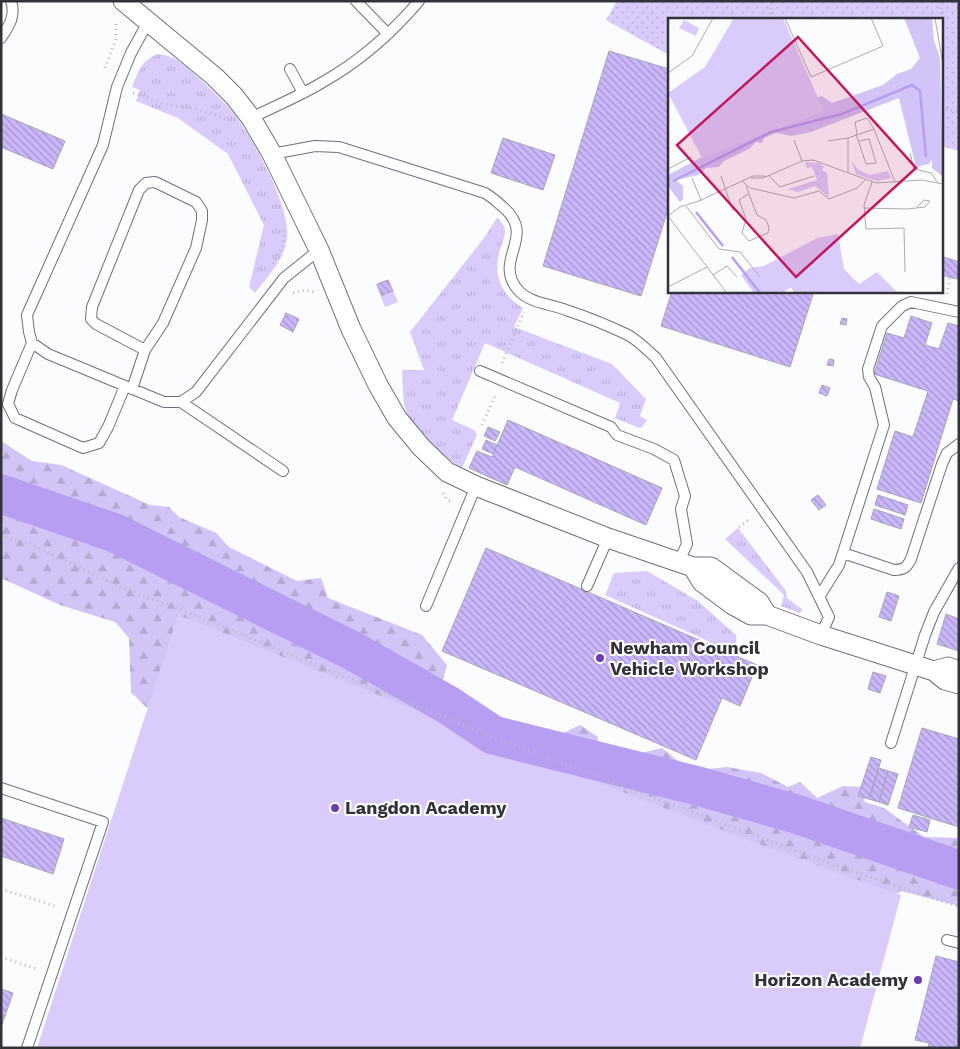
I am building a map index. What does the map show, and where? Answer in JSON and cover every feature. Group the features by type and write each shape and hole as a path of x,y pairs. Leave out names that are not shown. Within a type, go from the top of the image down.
{"street":[{"path":"118,9 148,22 215,76 251,118 272,154 319,250 351,329 378,385 398,418 421,447 447,472 476,486 608,538 686,564 711,567 759,602 766,615 821,635 934,671 945,680 959,684"},
{"path":"934,671 948,667 959,671"}],"lane":[{"path":"1,38 11,22 14,9 11,1"},
{"path":"356,1 388,34"},
{"path":"251,118 303,93 352,64 388,34 419,1"},
{"path":"146,350 96,324 91,319 92,307 139,190 146,182 155,182 196,202 202,211 202,220 196,248 163,323 146,350 99,444 83,448 15,418 8,404 32,343 27,315 103,145 117,87 131,53 148,22"},
{"path":"290,69 303,93"},
{"path":"272,154 315,146 339,147 476,190 493,198 508,211 516,222 517,236 510,265 512,282 517,289 527,297 629,335 656,358 807,572 829,617 821,635"},
{"path":"32,343 48,354 128,388 164,402 181,402 196,392 284,278 319,250"},
{"path":"819,598 839,565 884,425 875,387 869,377 868,369 882,326 902,306 911,302 959,312"},
{"path":"480,371 611,427 617,435 654,448 674,460 685,496 680,510 687,544 686,564"},
{"path":"181,402 283,471"},
{"path":"843,553 894,570 902,570 908,566 942,464 948,454 959,444"},
{"path":"426,606 476,486"},
{"path":"587,586 608,538"},
{"path":"891,743 914,665 934,612 959,568"},
{"path":"1,788 103,822 27,1048"},
{"path":"946,940 959,944"}],"path":[{"path":"769,18 772,1"},
{"path":"940,18 943,1"},
{"path":"104,72 117,34 116,21 118,9"},
{"path":"133,93 141,94 166,104 209,112 229,122"},
{"path":"942,109 959,112"},
{"path":"270,269 283,246 284,222"},
{"path":"946,299 950,277"},
{"path":"506,353 526,308"},
{"path":"739,527 754,516"},
{"path":"1,535 31,544 120,587 189,613 500,740 834,864 959,907"},
{"path":"1,889 73,912"},
{"path":"1,956 52,974"}],"green space":[{"path":"617,1 959,1 959,151 942,146 942,18 668,18 668,54 606,20"},
{"path":"158,54 174,58 182,64 210,88 229,108 251,140 277,192 287,225 286,246 275,267 255,293 249,287 264,225 228,154 178,118 136,101 140,90 132,87 136,76 144,63"},
{"path":"497,218 504,225 505,231 497,262 501,285 510,298 523,308 514,327 612,364 646,399 640,416 647,420 642,427 639,428 615,418 620,403 485,343 452,420 474,430 477,435 462,468 439,452 423,437 411,421 405,409 403,399 402,370 424,370 410,332 484,238"},
{"path":"388,280 398,302 385,307 376,285"},
{"path":"1,441 32,461 61,465 150,505 169,507 179,517 216,533 229,547 297,581 321,578 328,598 422,635 447,665 442,684 480,714 551,739 580,725 598,737 596,751 629,756 662,748 691,771 727,767 761,773 788,787 800,782 817,798 843,786 862,787 865,802 884,808 924,837 959,838 959,906 901,891 884,901 172,717 146,707 131,692 129,638 115,622 60,605 1,578"},
{"path":"738,528 786,591 787,598 803,610 799,613 781,606 784,595 725,539"},
{"path":"647,571 698,601 736,635 737,654 605,595 614,573"},
{"name":"Langdon Academy","path":"178,615 628,794 901,895 860,1048 37,1048"}],"building":[{"path":"609,51 668,69 668,209 641,296 543,266"},
{"path":"1,114 65,141 53,169 1,147"},
{"path":"503,138 555,155 543,190 491,173"},
{"path":"942,256 959,262 957,279 942,275"},
{"path":"388,280 393,291 382,295 377,284"},
{"path":"672,292 814,292 790,367 661,326"},
{"path":"286,313 299,319 293,332 280,325"},
{"path":"911,316 932,323 925,345 939,349 948,323 959,326 959,401 953,399 921,503 877,489 895,431 913,437 928,391 874,374 887,333 904,338"},
{"path":"842,318 847,319 846,325 840,324"},
{"path":"829,359 834,360 833,366 827,365"},
{"path":"822,385 830,388 827,396 819,393"},
{"path":"508,420 662,488 646,525 515,467 507,485 469,468 477,451 492,457"},
{"path":"488,427 500,432 495,441 484,436"},
{"path":"486,440 497,445 493,454 482,449"},
{"path":"818,495 826,505 819,510 811,500"},
{"path":"878,495 908,505 905,515 875,505"},
{"path":"874,509 904,519 901,529 871,519"},
{"name":"Newham Council Vehicle Workshop","path":"486,548 757,665 740,706 722,698 696,760 442,651"},
{"path":"887,592 899,596 891,621 879,617"},
{"path":"946,614 959,619 959,651 937,644"},
{"path":"873,672 886,676 880,693 868,689"},
{"path":"922,728 959,739 959,827 898,808"},
{"path":"871,757 881,760 869,799 858,796"},
{"path":"879,768 888,771 879,802 869,799"},
{"path":"888,771 898,774 888,805 879,802"},
{"path":"913,815 930,820 927,832 909,827"},
{"path":"1,818 64,839 53,874 1,856"},
{"path":"936,956 959,962 959,1048 928,1048 929,1043 915,1040"},
{"path":"1,989 13,993 1,1027"}],"waterway":[{"path":"1,494 115,533 353,651 448,705 493,735 698,786 796,814 959,870"}],"place":[{"name":"Newham Council Vehicle Workshop","path":"600,658"},
{"name":"Langdon Academy","path":"335,808"},
{"name":"Horizon Academy","path":"918,980"}]}
